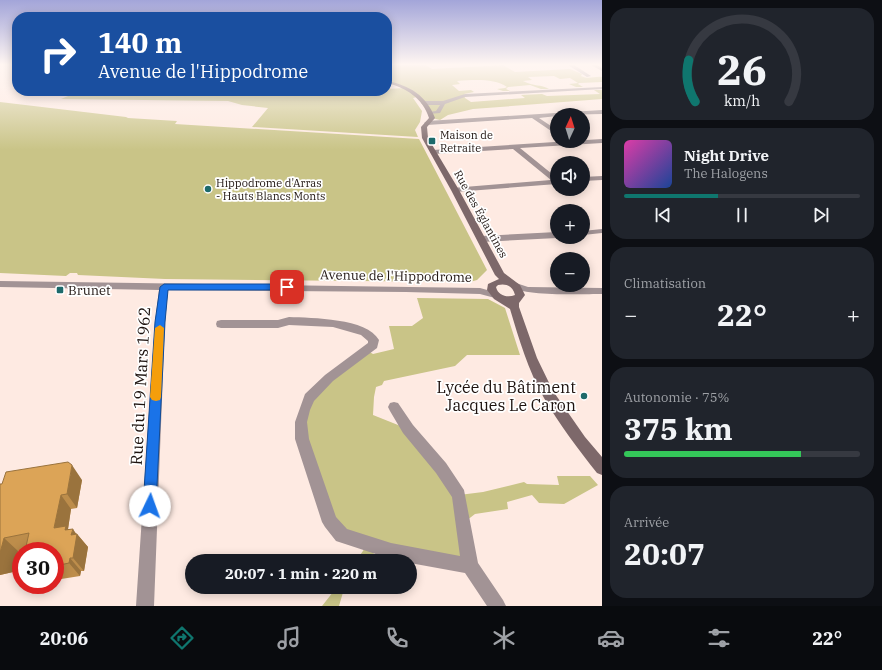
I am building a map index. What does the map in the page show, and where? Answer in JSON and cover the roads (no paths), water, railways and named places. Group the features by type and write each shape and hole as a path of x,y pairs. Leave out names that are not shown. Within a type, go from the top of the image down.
{"street":[{"path":"414,93 424,103 431,113 432,118 427,124"},
{"path":"424,103 443,103 465,96 512,93"},
{"path":"431,113 438,112 443,103"},
{"path":"427,124 602,112"},
{"path":"533,116 550,128"},
{"name":"Rue des Églantines","path":"427,124 424,127 424,135 482,239 497,287"},
{"path":"590,141 602,140"},
{"path":"434,152 550,144"},
{"path":"515,147 550,176"},
{"path":"590,179 602,178"},
{"path":"455,190 550,183"},
{"path":"590,232 602,231"},
{"path":"482,239 550,235"},
{"name":"Avenue de l'Hippodrome","path":"0,284 480,291 497,287"},
{"name":"Rue du 19 Mars 1962","path":"144,606 160,322 164,287"},
{"path":"497,287 517,293 602,291"},
{"path":"497,287 517,293"},
{"path":"517,293 531,358 545,389 563,417 602,468"},
{"path":"221,324 278,324 289,321 319,322 365,332 374,340 373,345 329,378 309,398 302,422 302,438 330,522 342,535 391,551 470,566"},
{"path":"394,407 408,429 441,468 459,495 470,566 496,606"}],"place":[{"name":"Maison de Retraite","path":"432,141"},
{"name":"Hippodrome d'Arras - Hauts Blancs Monts","path":"208,189"},
{"name":"Brunet","path":"60,290"},
{"name":"Lycée du Bâtiment Jacques Le Caron","path":"584,396"}]}
